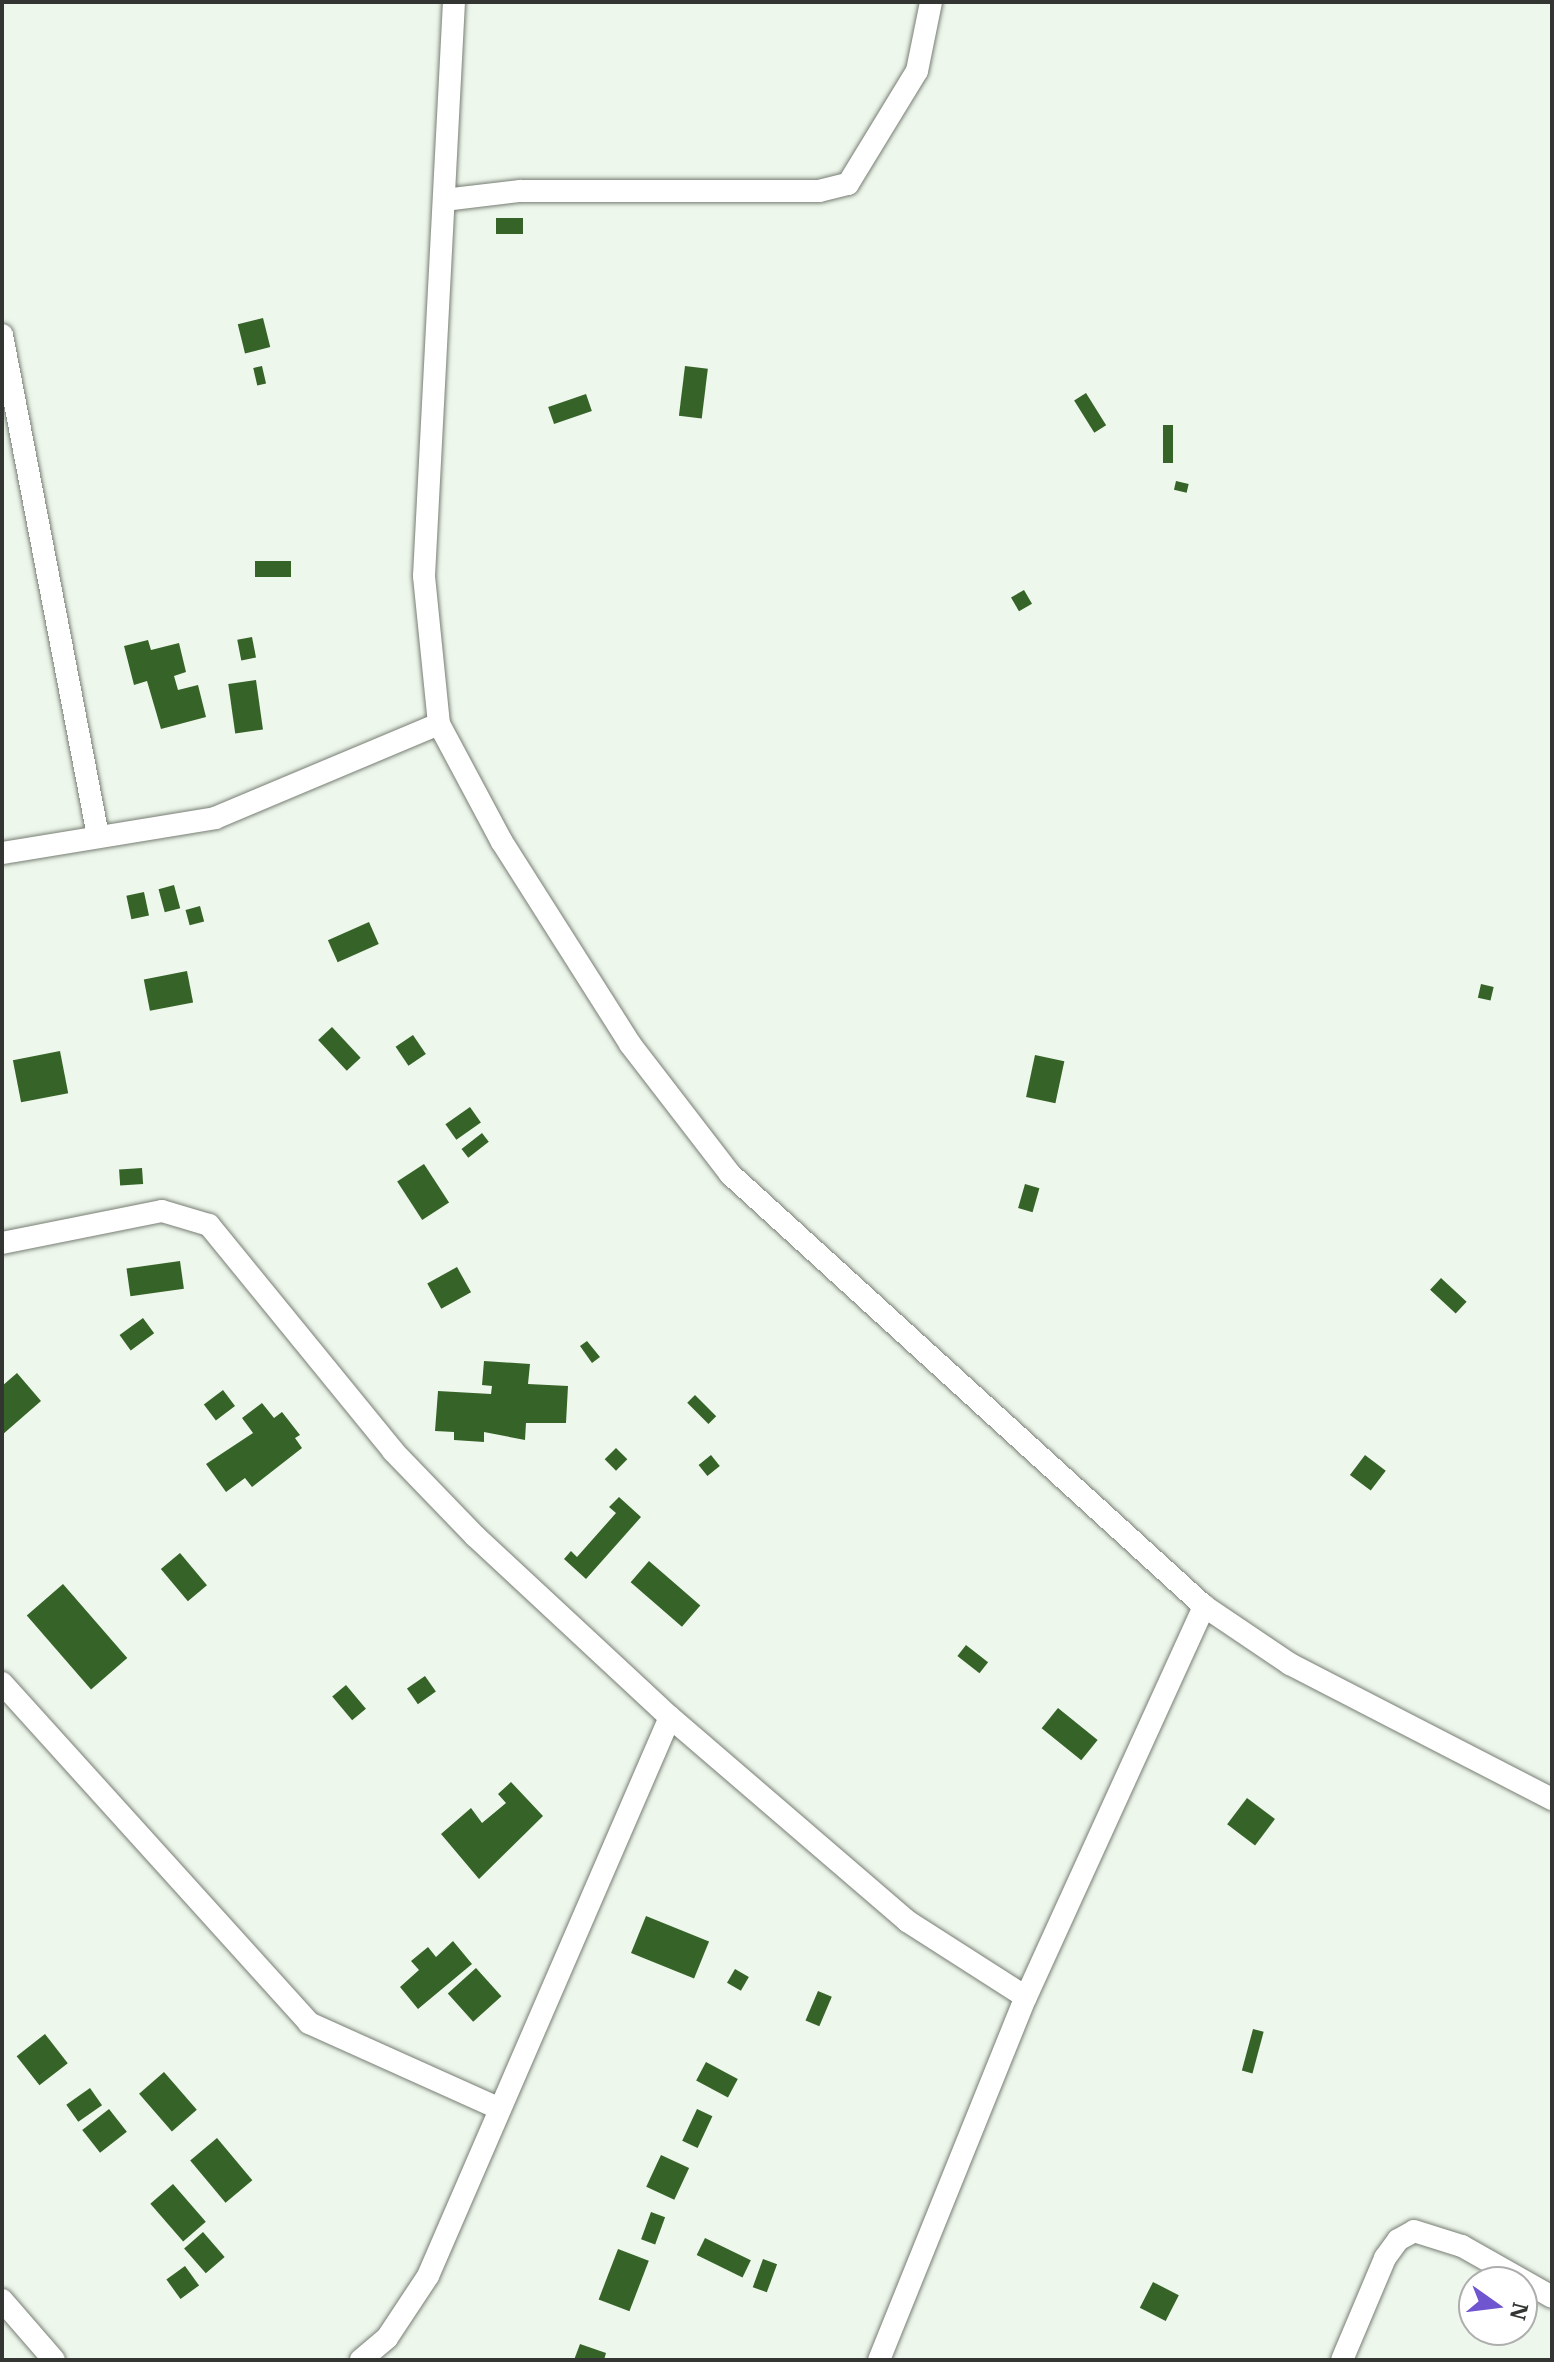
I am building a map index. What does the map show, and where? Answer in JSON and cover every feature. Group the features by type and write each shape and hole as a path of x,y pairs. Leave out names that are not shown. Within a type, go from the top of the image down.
{"street":[{"path":"454,2 424,576 439,724 502,842 630,1044 730,1174 1204,1606 1290,1664 1552,1799"},
{"path":"444,200 520,191 819,191 848,184 917,71 931,2"},
{"path":"2,335 9,416 98,836"},
{"path":"2,853 215,818 439,724"},
{"path":"2,1243 162,1211 209,1225 393,1451 475,1536 670,1717 907,1921 1026,1997"},
{"path":"879,2360 1026,1997 1204,1606"},
{"path":"2,1683 309,2023 500,2109"},
{"path":"361,2360 411,2308 670,1717"},
{"path":"1342,2360 1385,2258 1398,2240 1414,2231 1462,2246 1552,2297"},
{"path":"2,2300 54,2360"}],"building":[{"path":"496,218 523,218 523,234 496,234"},
{"path":"263,318 270,347 245,353 238,324"},
{"path":"262,366 266,384 257,386 253,368"},
{"path":"685,366 708,369 702,418 679,416"},
{"path":"1086,393 1106,425 1094,433 1074,400"},
{"path":"586,394 592,411 554,424 548,407"},
{"path":"1163,425 1173,425 1173,463 1163,463"},
{"path":"1176,481 1189,484 1187,493 1174,490"},
{"path":"255,561 291,561 291,577 255,577"},
{"path":"1024,590 1032,604 1019,611 1011,598"},
{"path":"252,637 256,658 241,660 237,640"},
{"path":"148,640 151,650 179,643 186,672 174,676 178,690 198,685 206,717 161,729 147,681 134,685 124,646"},
{"path":"256,680 263,730 235,733 228,684"},
{"path":"174,885 180,908 165,912 159,889"},
{"path":"144,892 149,915 131,919 126,896"},
{"path":"200,906 204,921 190,925 186,910"},
{"path":"369,922 379,944 338,962 328,940"},
{"path":"187,971 193,1002 150,1011 144,979"},
{"path":"1481,984 1494,987 1491,1001 1478,998"},
{"path":"332,1027 361,1058 347,1071 318,1040"},
{"path":"413,1035 426,1054 408,1066 396,1047"},
{"path":"60,1051 68,1093 21,1102 13,1060"},
{"path":"1035,1055 1064,1061 1055,1103 1026,1097"},
{"path":"470,1107 481,1123 456,1140 445,1124"},
{"path":"482,1133 489,1142 468,1158 462,1149"},
{"path":"424,1164 449,1203 422,1220 397,1181"},
{"path":"142,1168 143,1184 120,1186 119,1170"},
{"path":"1025,1184 1039,1188 1033,1212 1018,1208"},
{"path":"180,1261 184,1289 130,1296 127,1269"},
{"path":"457,1267 471,1292 441,1309 427,1283"},
{"path":"1441,1278 1467,1302 1456,1314 1430,1290"},
{"path":"143,1318 154,1333 131,1350 120,1335"},
{"path":"587,1341 600,1357 592,1363 580,1346"},
{"path":"484,1361 530,1364 528,1384 568,1386 566,1423 526,1423 525,1440 484,1432 484,1442 454,1440 454,1432 435,1431 438,1391 491,1394 492,1386 482,1385"},
{"path":"17,1373 41,1401 2,1435 2,1386"},
{"path":"223,1390 235,1406 216,1420 204,1404"},
{"path":"695,1395 716,1416 708,1424 687,1403"},
{"path":"262,1403 274,1418 282,1412 300,1435 295,1438 302,1448 252,1487 245,1478 226,1492 206,1464 253,1433 242,1418"},
{"path":"616,1448 627,1459 616,1471 605,1459"},
{"path":"711,1455 720,1466 707,1476 699,1465"},
{"path":"1365,1455 1386,1471 1371,1491 1350,1475"},
{"path":"619,1497 641,1517 586,1579 564,1559 571,1551 577,1557 616,1513 609,1507"},
{"path":"180,1553 207,1585 188,1601 161,1569"},
{"path":"649,1561 700,1606 682,1627 631,1582"},
{"path":"63,1584 127,1658 91,1689 27,1615"},
{"path":"966,1645 988,1662 979,1673 957,1656"},
{"path":"425,1676 436,1692 418,1704 407,1689"},
{"path":"346,1685 366,1709 352,1720 332,1697"},
{"path":"1058,1708 1098,1740 1081,1760 1042,1728"},
{"path":"511,1782 543,1816 479,1879 441,1834 471,1808 482,1823 506,1803 498,1794"},
{"path":"1247,1798 1275,1819 1255,1845 1227,1824"},
{"path":"646,1916 709,1941 694,1979 631,1953"},
{"path":"453,1941 472,1964 418,2009 400,1987 419,1970 411,1961 428,1947 436,1957"},
{"path":"476,1968 501,1996 473,2022 448,1993"},
{"path":"735,1969 749,1977 741,1991 727,1983"},
{"path":"818,1991 832,1997 819,2026 805,2020"},
{"path":"1253,2029 1264,2032 1252,2073 1242,2071"},
{"path":"45,2034 68,2063 39,2085 17,2056"},
{"path":"706,2062 738,2079 728,2097 696,2081"},
{"path":"164,2072 197,2110 172,2131 139,2094"},
{"path":"90,2088 102,2105 78,2122 66,2105"},
{"path":"109,2109 127,2132 100,2153 82,2130"},
{"path":"697,2109 712,2116 698,2148 682,2141"},
{"path":"217,2138 252,2180 226,2203 190,2160"},
{"path":"661,2155 689,2168 674,2200 646,2187"},
{"path":"173,2184 206,2222 183,2241 150,2204"},
{"path":"651,2212 665,2217 655,2244 641,2239"},
{"path":"203,2232 225,2257 206,2273 184,2248"},
{"path":"705,2238 751,2260 743,2277 697,2255"},
{"path":"618,2249 649,2261 629,2311 599,2299"},
{"path":"763,2259 777,2264 767,2292 753,2287"},
{"path":"185,2266 199,2285 180,2299 166,2280"},
{"path":"1153,2282 1179,2295 1166,2321 1140,2308"},
{"path":"580,2344 606,2353 604,2360 574,2360"}]}
